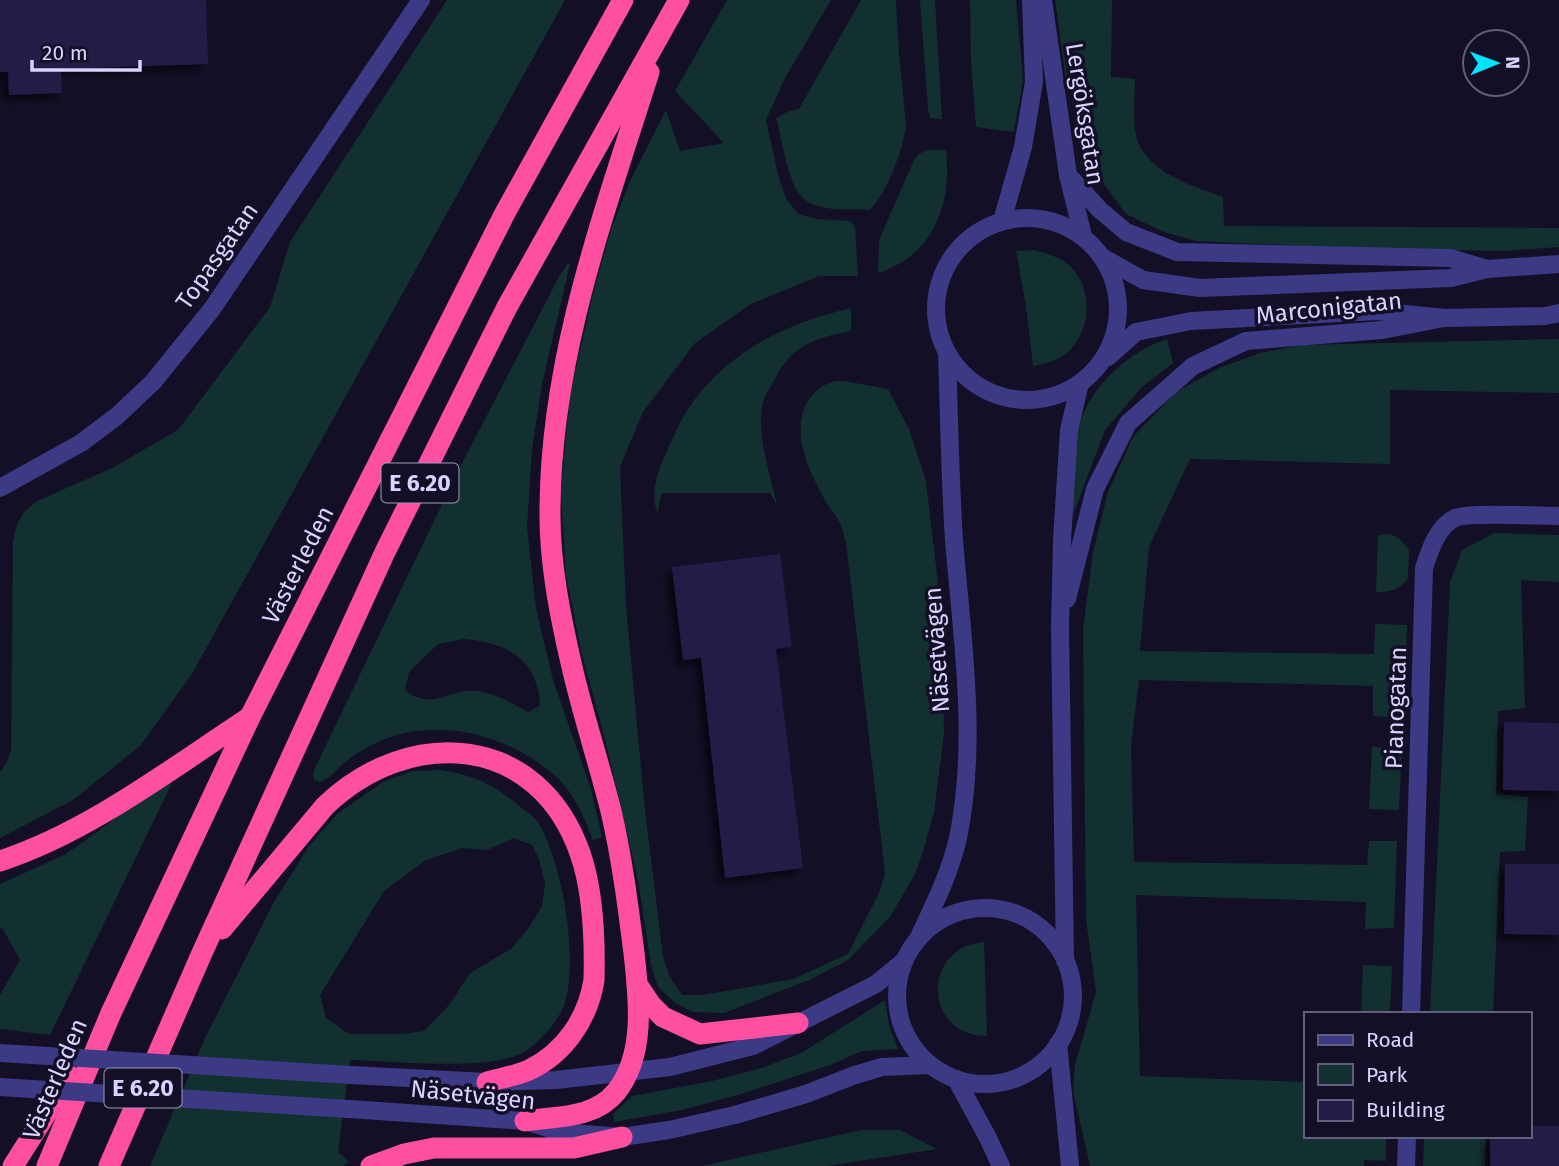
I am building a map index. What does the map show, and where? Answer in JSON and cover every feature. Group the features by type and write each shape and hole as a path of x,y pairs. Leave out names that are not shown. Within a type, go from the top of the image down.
{"highway":[{"name":"Västerleden","path":"47,1166 111,1013 250,717 505,213 622,0"},
{"name":"E 6.20","path":"109,1166 202,953 391,540 508,307 679,0"},
{"path":"525,1121 583,1114 603,1105 628,1074 638,1031 637,984 626,888 616,838 572,669 555,584 550,511 551,460 565,356 590,256 664,27"},
{"path":"0,861 25,853 71,831 250,717"},
{"path":"202,953 292,845 343,789 382,766 423,754 455,752 491,759 528,780 568,826 588,879 595,964 592,995 580,1023 551,1057 527,1071 487,1082"},
{"path":"637,984 663,1017 700,1034 798,1023"},
{"path":"13,1166 111,1013"},
{"path":"371,1166 404,1154 434,1148 574,1148 622,1138"}],"street":[{"name":"Topasgatan","path":"0,488 81,443 117,416 153,383 212,309 421,0"},
{"name":"Lergöksgatan","path":"1002,221 1023,146 1034,82 1031,0"},
{"name":"Lergöksgatan","path":"1043,0 1068,175 1083,236"},
{"name":"Marconigatan","path":"1068,175 1100,210 1126,232 1177,252 1450,258 1487,269"},
{"path":"1023,217 1064,225 1083,236 1102,257 1115,283 1118,313 1113,341 1098,367 1080,383 1048,398 1014,399 993,394 975,384 959,370 947,353 939,332 936,310 939,286 948,263 958,249 971,237 1002,221 1023,217"},
{"name":"Marconigatan","path":"1102,257 1143,280 1200,288 1451,278 1487,269 1559,264"},
{"name":"Marconigatan","path":"1098,367 1136,332 1191,321 1377,311 1444,318 1554,317"},
{"name":"Marconigatan","path":"1060,628 1096,489 1128,423 1192,366 1246,341 1382,330 1444,318"},
{"name":"Näsetvägen","path":"919,937 943,886 957,839 966,783 967,697 954,531 947,353"},
{"path":"1065,960 1060,628 1063,494 1069,430 1080,383"},
{"name":"Pianogatan","path":"1411,1012 1424,568 1434,538 1455,517 1559,516"},
{"path":"981,908 1005,910 1024,917 1041,928 1055,942 1065,960 1072,981 1073,1003 1068,1025 1045,1060 1029,1072 1011,1080 974,1084 956,1079 930,1065 914,1049 903,1029 897,1006 897,984 904,961 919,937 937,922 959,911 981,908"},
{"name":"Näsetvägen","path":"0,1053 487,1082 628,1074 670,1067 753,1046 876,985 904,961"},
{"path":"1058,1044 1070,1166"},
{"name":"Näsetvägen","path":"0,1087 525,1121 560,1132 622,1138 735,1115 882,1067 930,1065"},
{"path":"956,1079 1001,1166"},
{"path":"1406,1166 1407,1138"}],"green space":[{"path":"447,0 565,0 192,674 140,746 73,800 0,838 0,772 11,750 13,542 17,524 25,511 37,501 112,468 178,430 270,307 290,242"},
{"path":"727,0 831,0 785,78 766,120 779,179 787,200 798,214 817,219 850,221 855,226 858,276 819,276 751,304 695,343 643,412 620,467 626,607 645,810 663,957 670,977 682,995 703,995 793,979 848,954 880,891 885,873 846,543 840,523 813,477 801,437 803,411 809,399 831,382 888,389 909,429 926,481 942,617 944,735 934,812 923,852 914,876 890,917 848,960 809,980 724,1013 693,1012 675,1003 658,987 651,965 638,880 581,651 566,575 561,491 570,394 594,290 611,230 630,181 666,110 680,151 724,143 675,91"},
{"path":"861,0 896,0 906,124 898,158 877,202 870,210 845,210 812,204 799,194 786,162 776,118 799,109"},
{"path":"920,0 935,0 942,119 930,118 928,109"},
{"path":"970,0 1016,0 1023,80 1014,132 976,127"},
{"path":"1055,0 1112,0 1111,77 1135,79 1134,123 1139,143 1146,155 1168,174 1223,197 1224,226 1559,228 1559,247 1503,251 1196,241 1164,232 1126,214 1094,170 1080,137 1065,73"},
{"path":"927,150 946,150 946,189 942,208 926,240 913,254 878,273 879,240 914,160"},
{"path":"1035,250 1058,258 1078,275 1086,297 1087,309 1082,331 1069,351 1057,359 1033,366 1016,251"},
{"path":"568,263 570,264 542,384 532,450 527,527 536,608 553,680 591,789 602,837 593,840 573,797 562,782 516,749 470,733 422,730 398,735 362,750 324,780 314,780 313,772 460,467","holes":["464,639 507,650 527,665 538,690 540,706 528,712 497,696 477,691 424,699 405,690 409,672 438,644"]},
{"path":"851,308 851,331 828,336 798,350 782,366 764,399 761,427 777,505 770,493 661,493 658,513 654,498 664,458 683,417 715,376 734,359 778,333"},
{"path":"1167,339 1173,363 1141,388 1105,430 1071,520 1076,442 1088,404 1106,379 1128,359"},
{"path":"1559,339 1559,393 1390,390 1390,464 1190,459 1149,547 1140,651 1374,654 1375,624 1407,625 1404,718 1373,716 1373,686 1139,680 1131,746 1134,862 1367,865 1369,841 1397,841 1394,928 1365,929 1366,902 1136,895 1140,1076 1304,1082 1304,1138 1386,1138 1386,1161 1364,1160 1364,1166 1090,1166 1073,1091 1075,1065 1096,992 1086,919 1083,629 1093,552 1108,492 1133,437 1176,392 1219,368 1260,353 1300,345"},
{"path":"1494,533 1559,535 1559,582 1521,580 1525,708 1498,711 1496,794 1528,797 1525,851 1500,852 1493,1012 1430,1012 1450,582 1462,550"},
{"path":"1391,534 1401,540 1409,550 1408,579 1394,590 1376,592 1378,535"},
{"path":"1372,747 1402,748 1399,810 1369,809"},
{"path":"440,770 481,781 508,797 537,821 546,838 561,886 569,940 568,989 563,1008 555,1021 533,1046 505,1059 462,1064 350,1060 338,1152 349,1162 343,1166 150,1166 206,1036 274,902 309,846 337,814 383,782 412,771","holes":["514,838 532,845 539,859 545,884 542,906 511,949 470,973 450,1004 424,1031 349,1034 326,1018 320,995 384,891 426,860 462,848 487,850"]},
{"path":"160,778 171,785 50,1035 0,1029 0,995 20,960 0,928 0,884 66,854 108,824"},
{"path":"984,942 987,1036 966,1032 951,1022 941,1008 938,991 940,974 949,959 963,948"},
{"path":"1363,965 1392,966 1390,1012 1361,1012"},
{"path":"885,1000 889,1025 898,1049 862,1051 830,1065 741,1094 682,1110 614,1122 613,1114 632,1096 712,1081 762,1068 803,1052"},
{"path":"861,1130 900,1130 937,1149 827,1166 702,1166"},
{"path":"1424,1138 1486,1138 1485,1166 1423,1166"}],"building":[{"path":"0,0 206,0 208,64 61,69 62,93 9,95 8,72 0,72"},
{"path":"780,554 792,647 776,649 803,868 725,878 701,658 683,660 672,567"},
{"path":"1504,722 1559,723 1559,791 1503,790"},
{"path":"1505,864 1559,864 1559,935 1504,934"},
{"path":"1531,1126 1559,1126 1559,1166 1490,1166 1490,1138 1531,1138"}]}
